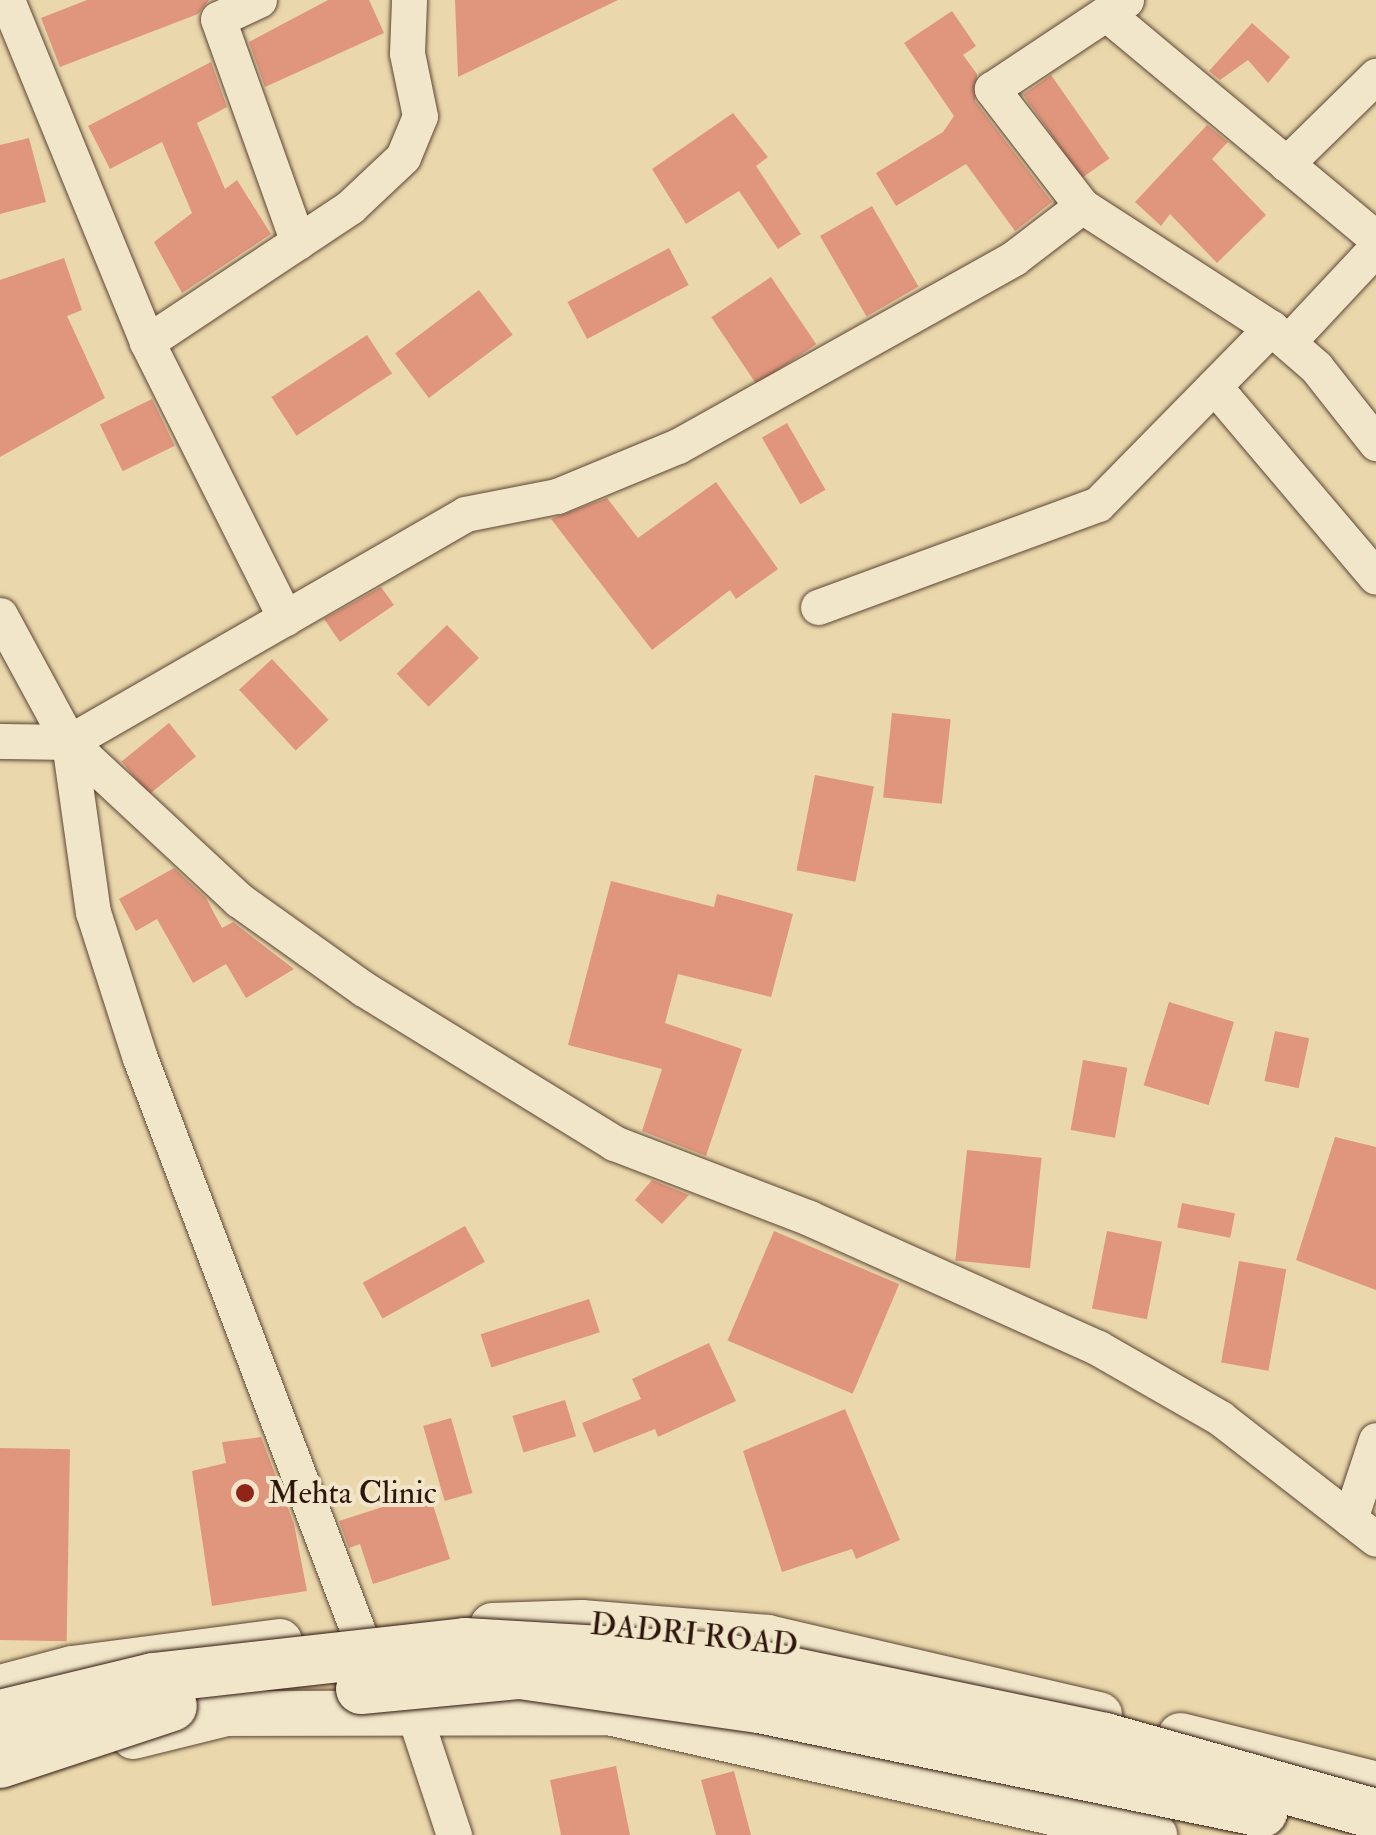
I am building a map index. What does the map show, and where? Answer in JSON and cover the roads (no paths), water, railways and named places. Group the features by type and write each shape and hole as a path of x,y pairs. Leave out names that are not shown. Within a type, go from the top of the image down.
{"main road":[{"path":"0,1715 153,1678 466,1643 723,1658 1105,1738 1376,1814"},
{"path":"0,1763 156,1708 520,1674 759,1708 1344,1835"}],"street":[{"path":"8,0 147,342 285,618"},
{"path":"259,0 218,19 298,242"},
{"path":"147,342 350,207 414,138 420,116 406,40 410,0"},
{"path":"1376,238 1286,164 1117,8 992,90 1082,206 1280,335 1376,443"},
{"path":"1286,164 1376,76"},
{"path":"0,741 70,742 464,514 557,496 678,446 1014,258 1082,206"},
{"path":"818,608 1098,504 1214,386 1280,335 1376,248"},
{"path":"1214,386 1376,577"},
{"path":"0,616 70,742 239,900 364,989 614,1143 809,1218 1098,1348 1220,1418 1363,1529 1376,1440"},
{"path":"70,742 93,912 134,1040 360,1634 393,1712 454,1835"},
{"name":"DADRI ROAD","path":"0,1686 200,1647 581,1622 767,1638 1376,1784"},
{"path":"0,1780 94,1746 226,1713 608,1712 1154,1835"}],"place":[{"name":"Mehta Clinic","path":"245,1493"}]}
